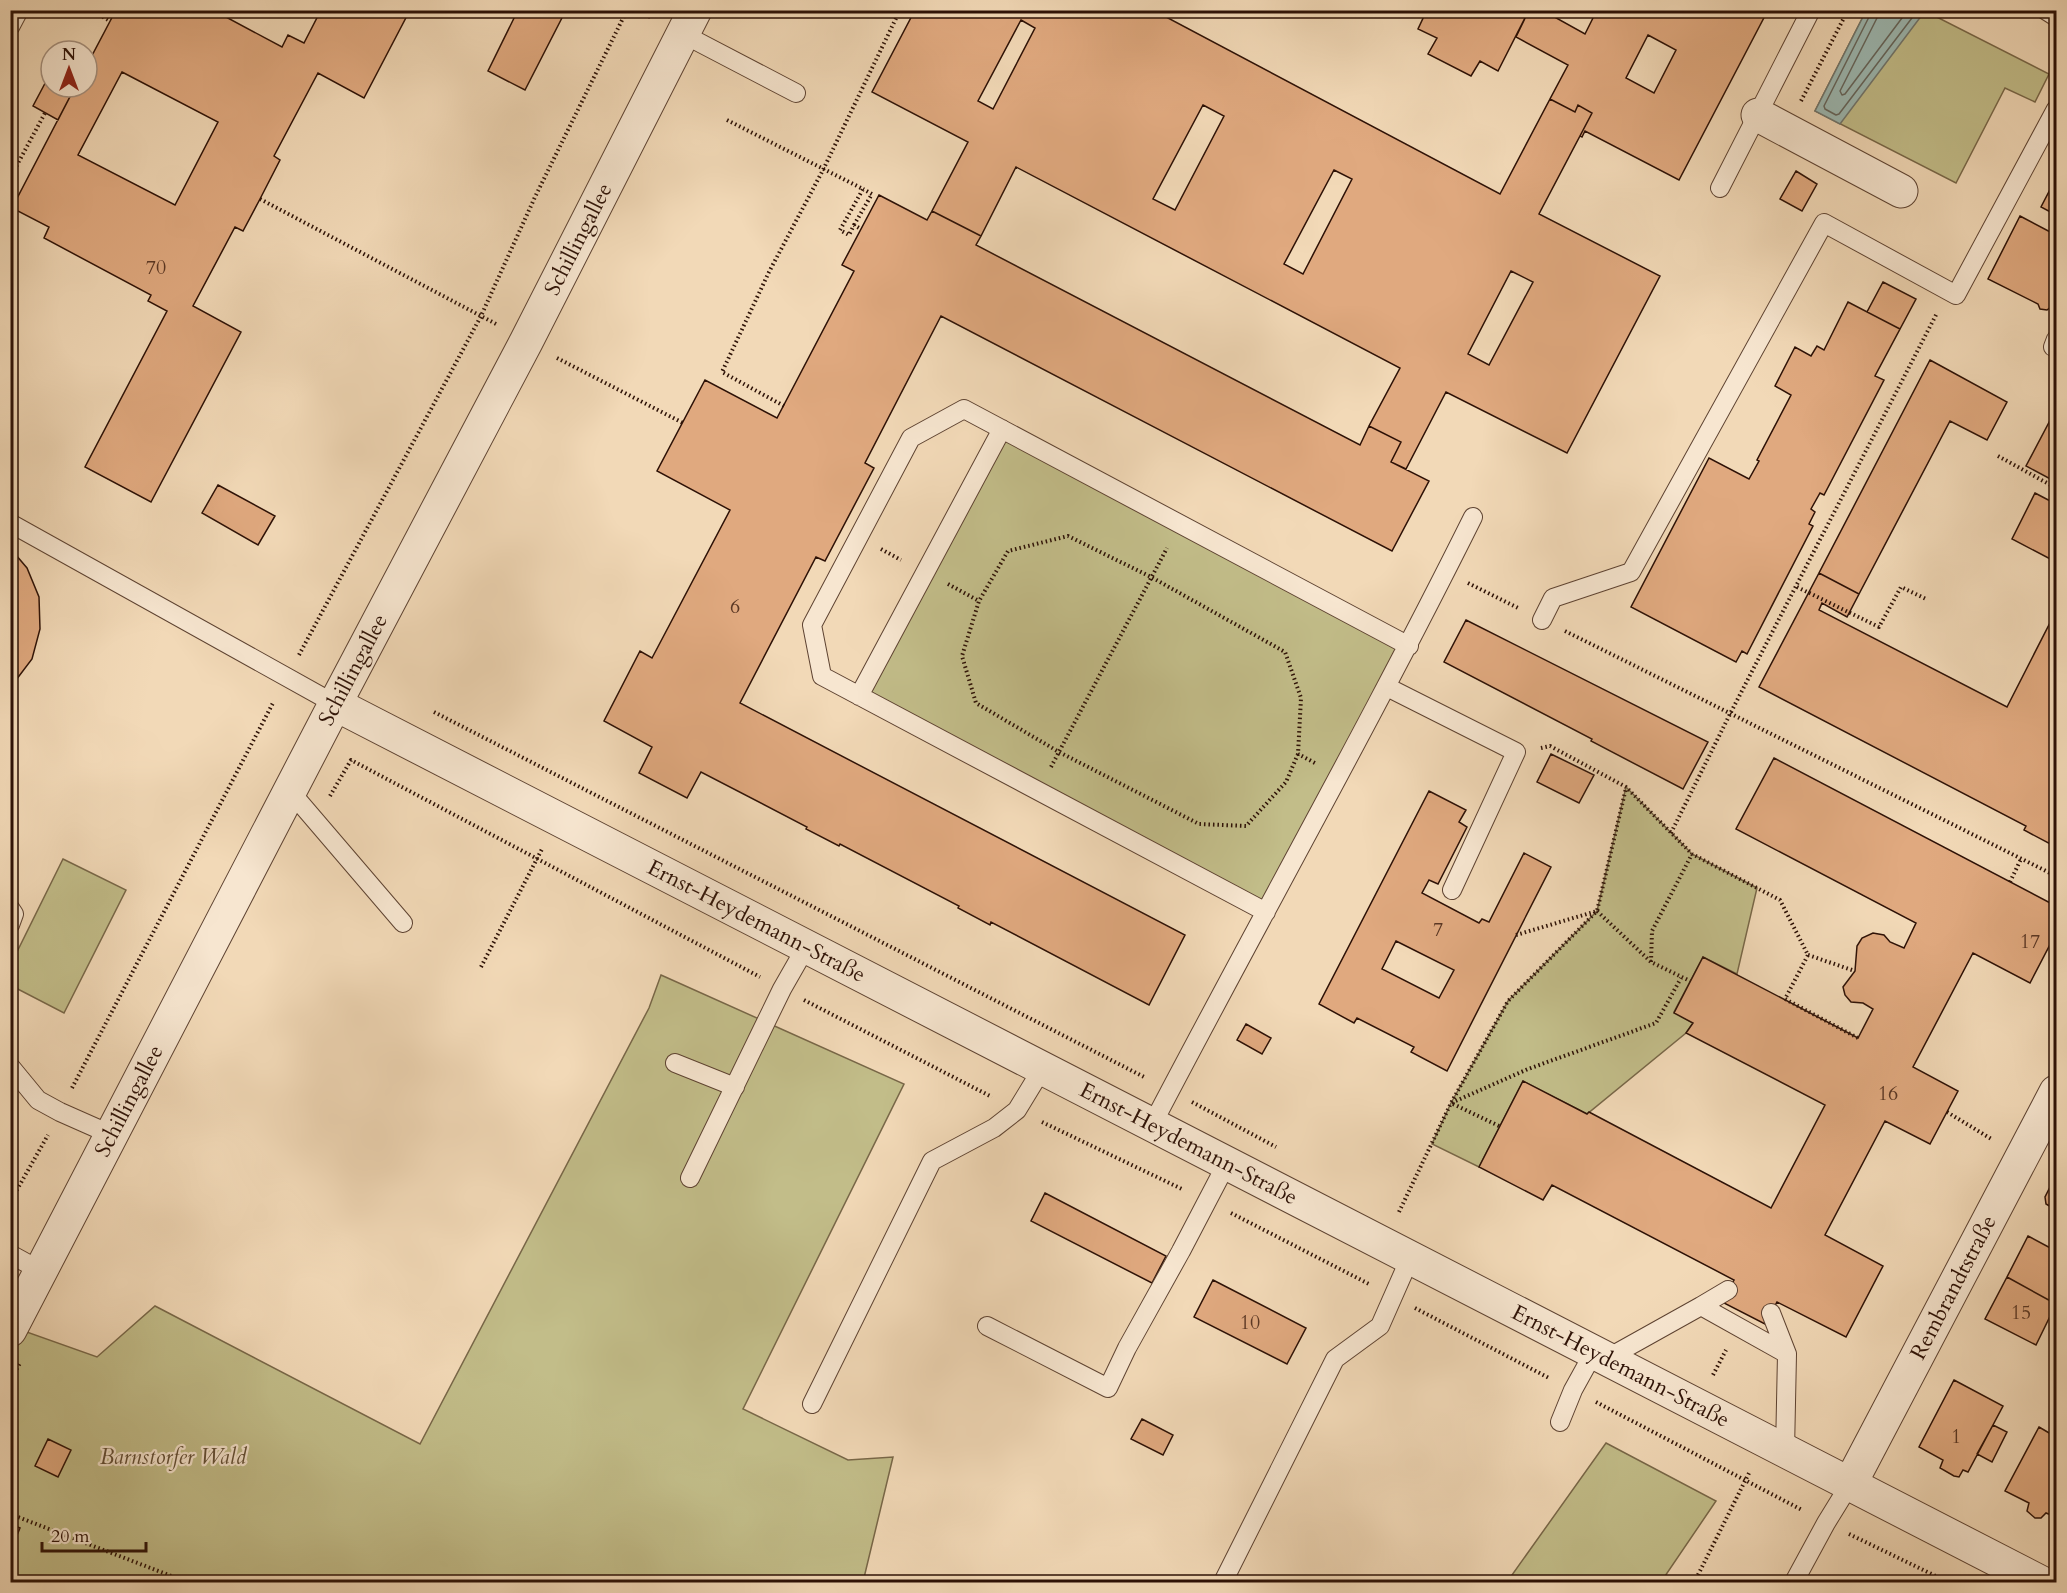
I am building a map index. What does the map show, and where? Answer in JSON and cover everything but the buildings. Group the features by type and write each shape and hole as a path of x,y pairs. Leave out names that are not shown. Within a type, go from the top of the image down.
{"street":[{"name":"Schillingallee","path":"10,1330 526,342 688,22"},
{"path":"1772,123 1901,190"},
{"name":"Ernst-Heydemann-Straße","path":"335,704 2040,1582"},
{"name":"Rembrandtstraße","path":"1850,1484 2056,1092"}],"lane":[{"path":"10,27 19,10"},
{"path":"1720,188 1772,123 1811,10"},
{"path":"2045,10 2056,16"},
{"path":"688,22 796,93"},
{"path":"1542,620 1553,598 1631,572 1824,223 1956,295 2056,109"},
{"path":"1266,912 822,676 812,625 911,438 964,409 1409,646"},
{"path":"859,696 1002,429"},
{"path":"1152,1125 1409,646 1473,517"},
{"path":"10,523 335,704"},
{"path":"1387,687 1516,752 1452,891"},
{"path":"290,791 403,923"},
{"path":"10,908 14,914 10,925"},
{"path":"690,1178 782,989 806,947"},
{"path":"675,1063 735,1087"},
{"path":"10,1066 38,1100 60,1113 112,1135"},
{"path":"812,1404 932,1161 994,1128 1017,1110 1042,1069"},
{"path":"987,1326 1108,1388 1127,1348 1227,1163"},
{"path":"10,1254 41,1271"},
{"path":"1223,1582 1335,1359 1380,1326 1410,1258"},
{"path":"1560,1422 1573,1390 1600,1356 1701,1306 1728,1290"},
{"path":"1701,1306 1787,1354"},
{"path":"1771,1313 1787,1354 1785,1451"},
{"path":"1794,1582 1850,1484"}],"path":[{"path":"91,10 110,21"},
{"path":"88,1059 286,678 481,316 535,197 627,10"},
{"path":"784,406 722,372 769,272 823,170 900,10"},
{"path":"1772,123 1848,10"},
{"path":"10,178 45,113"},
{"path":"727,120 823,170 863,189 872,194 849,236 840,230 863,189"},
{"path":"260,199 481,316"},
{"path":"854,225 861,229"},
{"path":"1671,833 1948,291"},
{"path":"526,342 682,423"},
{"path":"1998,456 2056,488"},
{"path":"1037,791 1180,524"},
{"path":"1068,536 1151,577 1285,652 1301,699 1298,754 1286,782 1246,826 1199,824 1059,752 976,702 962,656 979,601 1008,551 1068,536"},
{"path":"887,553 905,562"},
{"path":"1446,572 2056,876"},
{"path":"948,584 979,601"},
{"path":"1797,587 1879,627 1901,587 1926,599"},
{"path":"1516,752 1550,746 1626,787 1692,854 1780,900 1808,955 1855,971"},
{"path":"1298,754 1339,776"},
{"path":"351,760 782,989 1017,1110 1206,1201 1394,1296 1826,1523 1948,1582"},
{"path":"1399,1212 1451,1103 1508,1001 1597,911 1626,787"},
{"path":"481,967 556,818"},
{"path":"1651,962 1652,932 1692,854"},
{"path":"2010,882 2021,859"},
{"path":"1516,935 1597,911"},
{"path":"1597,911 1651,962 1690,981"},
{"path":"1808,955 1785,999 1858,1038"},
{"path":"1451,1103 1528,1069 1656,1023 1681,978"},
{"path":"1451,1103 1499,1126"},
{"path":"1947,1112 1994,1140"},
{"path":"1697,1405 1738,1326"},
{"path":"1698,1575 1746,1480"},
{"path":"10,1514 187,1582"}],"green space":[{"path":"1866,11 1925,11 2049,74 2035,102 2005,88 1956,183 1815,111"},
{"path":"1002,429 1409,646 1266,912 859,696"},
{"path":"1626,787 1692,854 1757,888 1737,974 1703,957 1674,1012 1693,1023 1686,1033 1587,1114 1523,1081 1479,1167 1432,1144 1451,1103 1508,1001 1597,911"},
{"path":"63,859 126,890 64,1013 10,985 11,964"},
{"name":"Barnstorfer Wald","path":"661,975 904,1084 743,1409 848,1460 893,1457 863,1582 11,1582 10,1326 97,1357 155,1306 420,1444 649,1008"},
{"path":"1606,1443 1716,1501 1661,1582 1507,1582"}],"water":[{"path":"1866,11 1925,11 1840,124 1815,111"}]}
